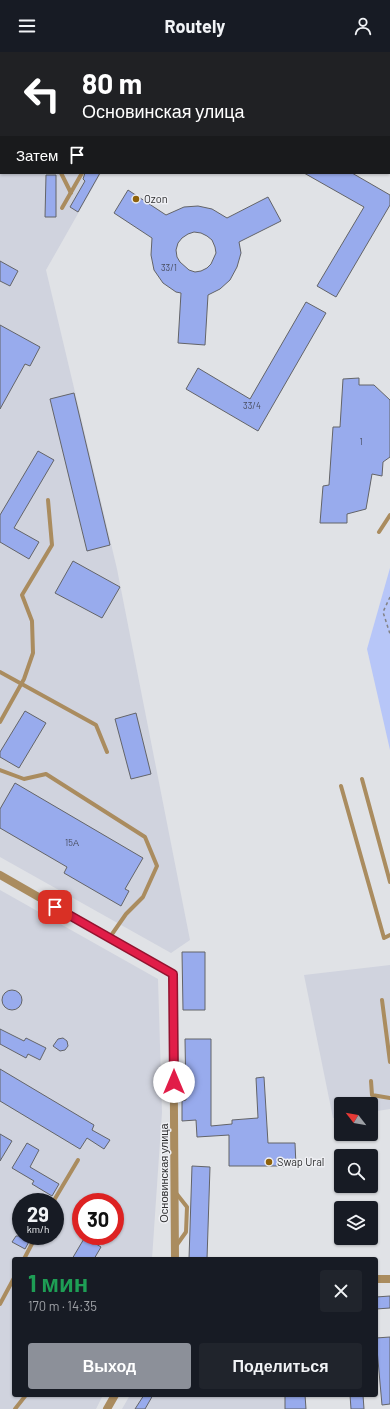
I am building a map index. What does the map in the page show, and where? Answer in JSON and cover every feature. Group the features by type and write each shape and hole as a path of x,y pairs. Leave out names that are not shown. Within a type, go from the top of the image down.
{"street":[{"name":"Основинская улица","path":"0,875 173,974 175,1257"},
{"path":"378,1279 390,1279"},
{"path":"107,1409 114,1397"}],"lane":[{"path":"61,174 70,193"},
{"path":"62,208 81,174"},
{"path":"0,722 21,684 33,653 32,621 22,595 52,545 48,500"},
{"path":"378,532 390,516"},
{"path":"0,672 96,725 107,752"},
{"path":"0,770 24,779 46,774 145,837 157,866 143,897 126,914 110,938"},
{"path":"362,779 390,882"},
{"path":"341,786 384,938 390,935"},
{"path":"382,1000 390,1062"},
{"path":"371,1081 372,1096 390,1098"},
{"path":"58,1193 78,1160"},
{"path":"175,1190 186,1206 186,1232 175,1248"},
{"path":"25,1257 31,1245"},
{"path":"0,1304 12,1282"},
{"path":"15,1409 24,1397"}],"path":[{"path":"390,597 383,612 390,634"}],"shaded area":[{"path":"0,174 100,174 46,270 117,569 190,940 171,953 0,857"},
{"path":"390,568 390,750 367,649"},
{"path":"0,890 158,979 162,1112 152,1257 12,1257 12,1397 102,1397 96,1409 0,1409"},
{"path":"390,965 390,1109 378,1111 378,1097 334,1097 333,1118 304,975"},
{"path":"129,1397 305,1397 306,1409 122,1409"}],"building":[{"path":"85,174 99,174 78,212 70,207 85,181 83,179"},
{"path":"306,174 354,174 390,195 390,205 336,297 317,286 364,207"},
{"path":"46,175 56,175 56,217 45,217"},
{"path":"128,190 166,215 184,207 198,206 212,209 227,218 268,197 281,221 239,242 241,253 237,267 230,280 220,289 208,295 205,345 178,343 181,293 176,292 163,283 154,270 151,255 152,238 114,213","holes":["194,232 201,233 212,240 216,253 211,264 207,268 195,272 189,270 180,262 177,257 176,250 178,243 182,238"]},
{"path":"0,261 18,271 10,286 0,281"},
{"path":"306,302 326,313 258,431 186,389 198,368 250,399"},
{"path":"0,325 40,347 30,366 25,364 0,409"},
{"path":"359,378 359,385 374,385 390,400 390,457 383,462 382,476 372,474 366,509 347,514 347,523 320,523 323,486 329,485 333,427 340,427 343,379"},
{"path":"74,393 110,545 87,551 50,399"},
{"path":"38,451 54,460 14,528 39,542 29,559 0,542 0,515"},
{"path":"73,561 120,587 102,618 55,593"},
{"path":"25,711 46,723 19,768 0,757 0,752"},
{"path":"136,713 151,774 131,779 115,719"},
{"path":"15,783 143,858 125,889 129,891 121,906 64,873 67,867 0,828 0,809"},
{"path":"182,952 205,952 205,1010 183,1010"},
{"path":"12,990 19,993 22,1000 19,1007 12,1010 5,1007 2,1000 5,993"},
{"path":"0,1029 24,1041 26,1038 46,1048 40,1060 28,1054 26,1058 0,1044"},
{"path":"63,1038 67,1041 68,1046 65,1050 60,1051 53,1046 58,1039"},
{"path":"185,1039 211,1039 211,1126 232,1124 232,1120 258,1118 256,1078 264,1077 268,1143 295,1143 296,1166 229,1166 229,1135 197,1137 196,1120 182,1121 182,1101 186,1100"},
{"path":"0,1069 94,1125 92,1130 110,1140 104,1149 87,1138 80,1149 0,1101"},
{"path":"0,1134 12,1141 0,1161"},
{"path":"27,1143 39,1150 30,1167 59,1184 54,1193 47,1193 32,1184 34,1181 12,1168"},
{"path":"192,1166 210,1167 207,1257 189,1257"},
{"path":"18,1245 27,1245 25,1249"},
{"path":"80,1245 98,1245 101,1247 95,1257 73,1257"},
{"path":"390,1296 390,1308 378,1309 378,1297"},
{"path":"390,1337 390,1404 382,1405 378,1360 378,1338"},
{"path":"143,1397 152,1397 145,1409 135,1409"},
{"path":"285,1397 305,1397 306,1409 285,1409"},
{"path":"350,1397 363,1397 364,1409 351,1409"}],"place":[{"name":"Ozon","path":"136,199"},
{"name":"Swap Ural","path":"269,1162"}],"route":[{"path":"55,907 173,974 174,1082"}]}
